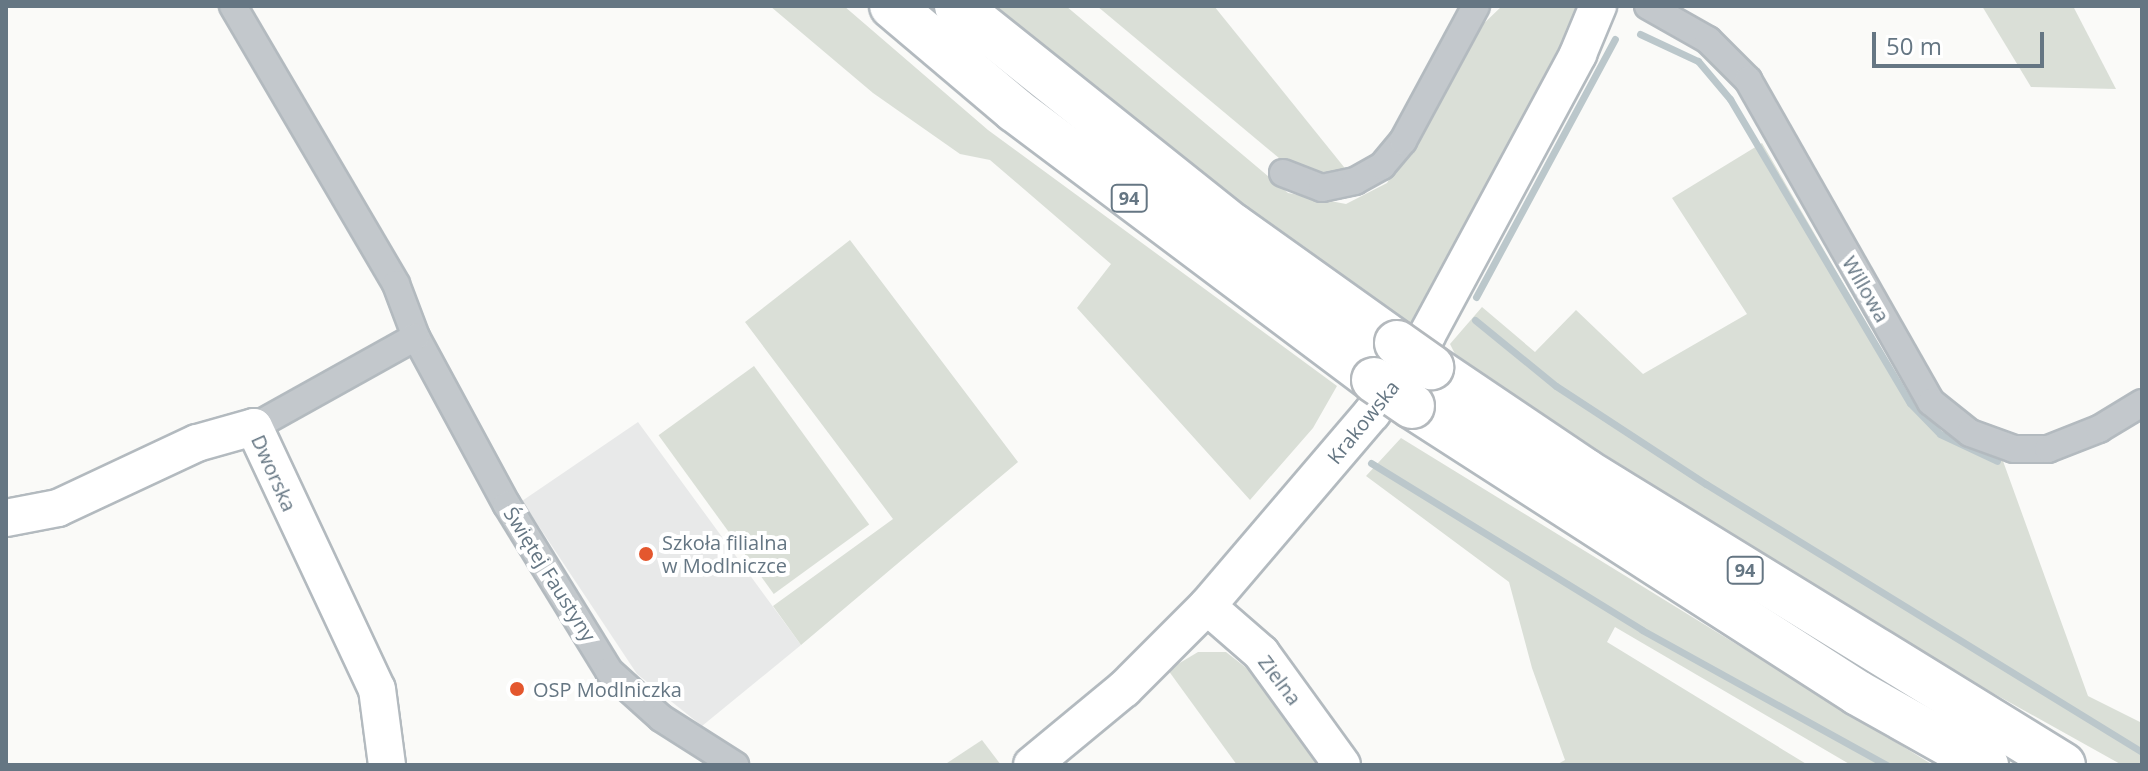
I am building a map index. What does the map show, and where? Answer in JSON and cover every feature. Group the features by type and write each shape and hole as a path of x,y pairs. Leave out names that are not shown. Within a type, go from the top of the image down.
{"highway":[{"name":"94","path":"892,6 1015,110 1374,380 1831,676 1986,765"},
{"name":"94","path":"957,6 1233,226 1414,355 1585,471 2063,765"}],"street":[{"name":"Świętej Faustyny","path":"233,6 396,284 416,337 507,505 609,671 631,696 735,765"},
{"path":"1283,173 1322,188 1355,181 1382,166 1403,141 1476,6"},
{"name":"Krakowska","path":"1032,765 1124,689 1207,606 1372,413 1427,335 1578,54 1598,6"},
{"name":"Willowa","path":"1648,6 1708,40 1748,80 1931,402 1960,426 2014,449 2048,449 2099,429 2142,403"},
{"path":"254,427 416,337"},
{"name":"Dworska","path":"6,518 58,508 197,443 254,427 377,689 387,765"},
{"name":"Zielna","path":"1207,606 1261,653 1342,765"}],"shaded area":[{"path":"770,6 844,6 988,130 1337,386 1313,428 1250,500 1077,308 1111,264 990,160 960,154 873,93"},
{"path":"988,6 1066,6 1288,193 1346,204 1387,183 1479,28 1502,6 1580,6 1414,328 1258,216"},
{"path":"1097,6 1214,6 1348,172 1308,175 1279,158"},
{"path":"1982,6 2073,6 2116,89 2031,87"},
{"path":"1762,143 1912,402 1943,433 2003,461 2088,696 2142,723 2142,765 2122,765 1864,621 1458,360 1450,344 1482,307 1535,352 1576,310 1643,374 1747,314 1672,198"},
{"path":"850,240 1018,462 801,645 773,606 893,519 745,322"},
{"path":"754,366 869,525 774,594 659,435"},
{"name":"Szkoła filialna w Modlniczce","path":"638,422 801,645 702,726 637,674 522,501"},
{"path":"1401,438 1933,765 1851,765 1615,627 1607,642 1808,765 1556,765 1565,760 1532,668 1509,582 1366,476"},
{"path":"1198,652 1226,652 1249,670 1318,765 1237,765 1168,670"},
{"path":"982,740 1001,765 944,765"}],"waterway":[{"path":"1640,34 1698,61 1730,99 1910,403 1940,434 1997,461"},
{"path":"1476,297 1615,39"},
{"path":"1475,320 1556,386 1706,484 2142,752"},
{"path":"1371,463 1642,630 1887,765"}],"place":[{"name":"Szkoła filialna w Modlniczce","path":"646,554"},
{"name":"OSP Modlniczka","path":"517,689"}]}
